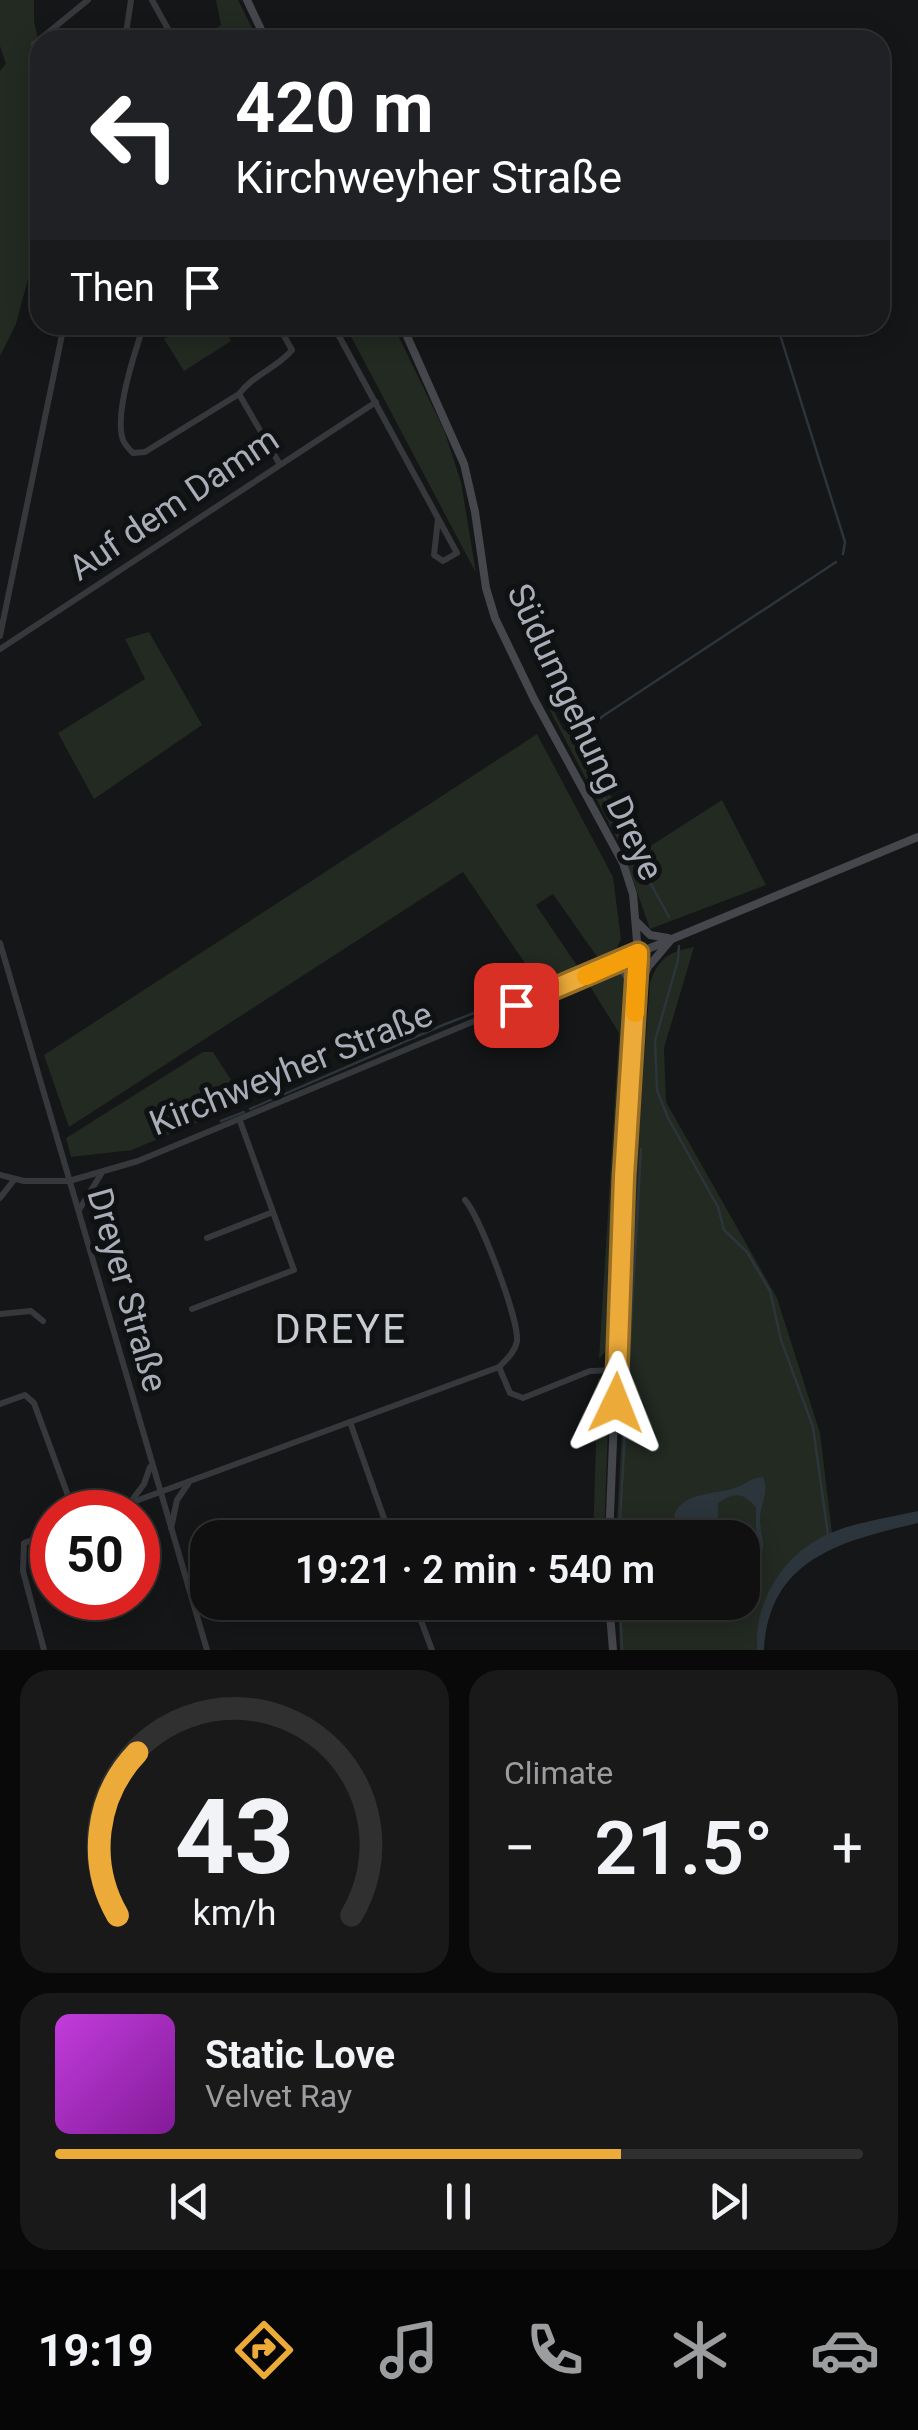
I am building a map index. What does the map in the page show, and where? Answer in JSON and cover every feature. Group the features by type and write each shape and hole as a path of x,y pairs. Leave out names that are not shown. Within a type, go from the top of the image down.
{"main road":[{"path":"247,0 261,30"},
{"name":"Südumgehung Dreye","path":"407,335 464,464 495,618 518,670 623,863 633,894 638,953 610,1520"},
{"name":"Kirchweyher Straße","path":"638,953 918,837"},
{"path":"636,920 650,935 673,938"},
{"path":"636,996 648,967 673,938"},
{"path":"608,967 624,971 636,996"},
{"path":"611,1620 614,1650"}],"street":[{"path":"51,30 88,0"},
{"path":"126,30 131,0"},
{"path":"152,0 168,30"},
{"path":"0,636 62,335"},
{"path":"141,335 122,414 122,437 133,453 145,452 239,394 292,350 284,335"},
{"path":"339,335 456,552 444,561 434,555 438,519"},
{"path":"239,394 279,463"},
{"name":"Auf dem Damm","path":"0,649 376,402"},
{"name":"Dreyer Straße","path":"0,943 4,975 69,1180 158,1490"},
{"name":"Kirchweyher Straße","path":"0,1175 14,1180 69,1180 102,1173 240,1120 638,953"},
{"path":"192,1309 294,1270 240,1120"},
{"path":"78,1211 102,1173"},
{"path":"0,1198 14,1180"},
{"path":"160,1493 500,1367 514,1352 518,1338 499,1274 474,1210 465,1200"},
{"path":"207,1238 273,1212"},
{"path":"0,1314 32,1310 44,1320"},
{"path":"500,1367 510,1393 523,1398 590,1371 618,1370"},
{"path":"0,1404 25,1395 34,1403 66,1490"},
{"path":"350,1422 384,1520"},
{"path":"140,1490 151,1464"},
{"path":"171,1529 177,1500 189,1483"},
{"name":"Dreyer Straße","path":"160,1496 207,1650"},
{"path":"30,1541 24,1543 23,1570 30,1597"},
{"path":"36,1620 44,1650"},
{"path":"421,1620 432,1650"}],"shaded area":[{"path":"0,0 34,0 36,30 30,30 30,272 16,324 0,356 0,71 6,64 0,46"},
{"path":"216,0 238,0 253,30 214,30 221,25"},
{"path":"171,335 228,335 231,341 184,371 164,339"},
{"path":"350,335 398,335 444,430 461,482 476,573"},
{"path":"149,632 202,725 94,799 58,733 145,679 125,639"},
{"path":"548,699 563,729 582,742 641,852 722,800 766,885 650,929 621,846 545,701"},
{"path":"537,734 613,877 621,939 617,948 600,961 553,894 536,905 578,967 537,981 463,872 69,1127 44,1055"},
{"path":"694,947 664,1048 666,1102 777,1298 820,1433 832,1533 787,1565 767,1596 760,1618 760,1520 617,1520 650,983 665,958"},
{"path":"609,971 626,978 616,1316 605,1352 599,1359 619,1033 585,978"},
{"path":"203,1052 213,1052 233,1083 240,1104 132,1150 71,1157 66,1138"},
{"path":"598,1378 608,1388 609,1401 605,1520 594,1520"},
{"path":"763,1477 765,1482 760,1519 763,1551 756,1507 742,1496 734,1495 718,1503 721,1520 677,1520 674,1516 679,1507 694,1497 732,1489"},
{"path":"918,1511 918,1523 837,1547 795,1574 779,1594 769,1619 764,1650 757,1650 760,1615 784,1568 826,1535"},
{"path":"619,1620 760,1620 757,1650 620,1650"}],"waterway":[{"path":"780,335 845,542 843,554"},
{"path":"669,917 575,739 603,716 836,562"},
{"path":"679,946 655,1041 657,1090 668,1118 718,1207 724,1230 747,1252 770,1291 781,1340 813,1427 828,1535"},
{"path":"250,1109 443,1025 569,976"},
{"path":"221,1121 244,1112"},
{"path":"620,1520 641,1149"},
{"path":"621,1620 622,1650"}],"slow traffic":[{"path":"586,976 638,953 635,1013"}],"district":[{"name":"DREYE","path":"341,1329"}],"route":[{"path":"516,1005 638,953 624,1177 616,1403"}]}
